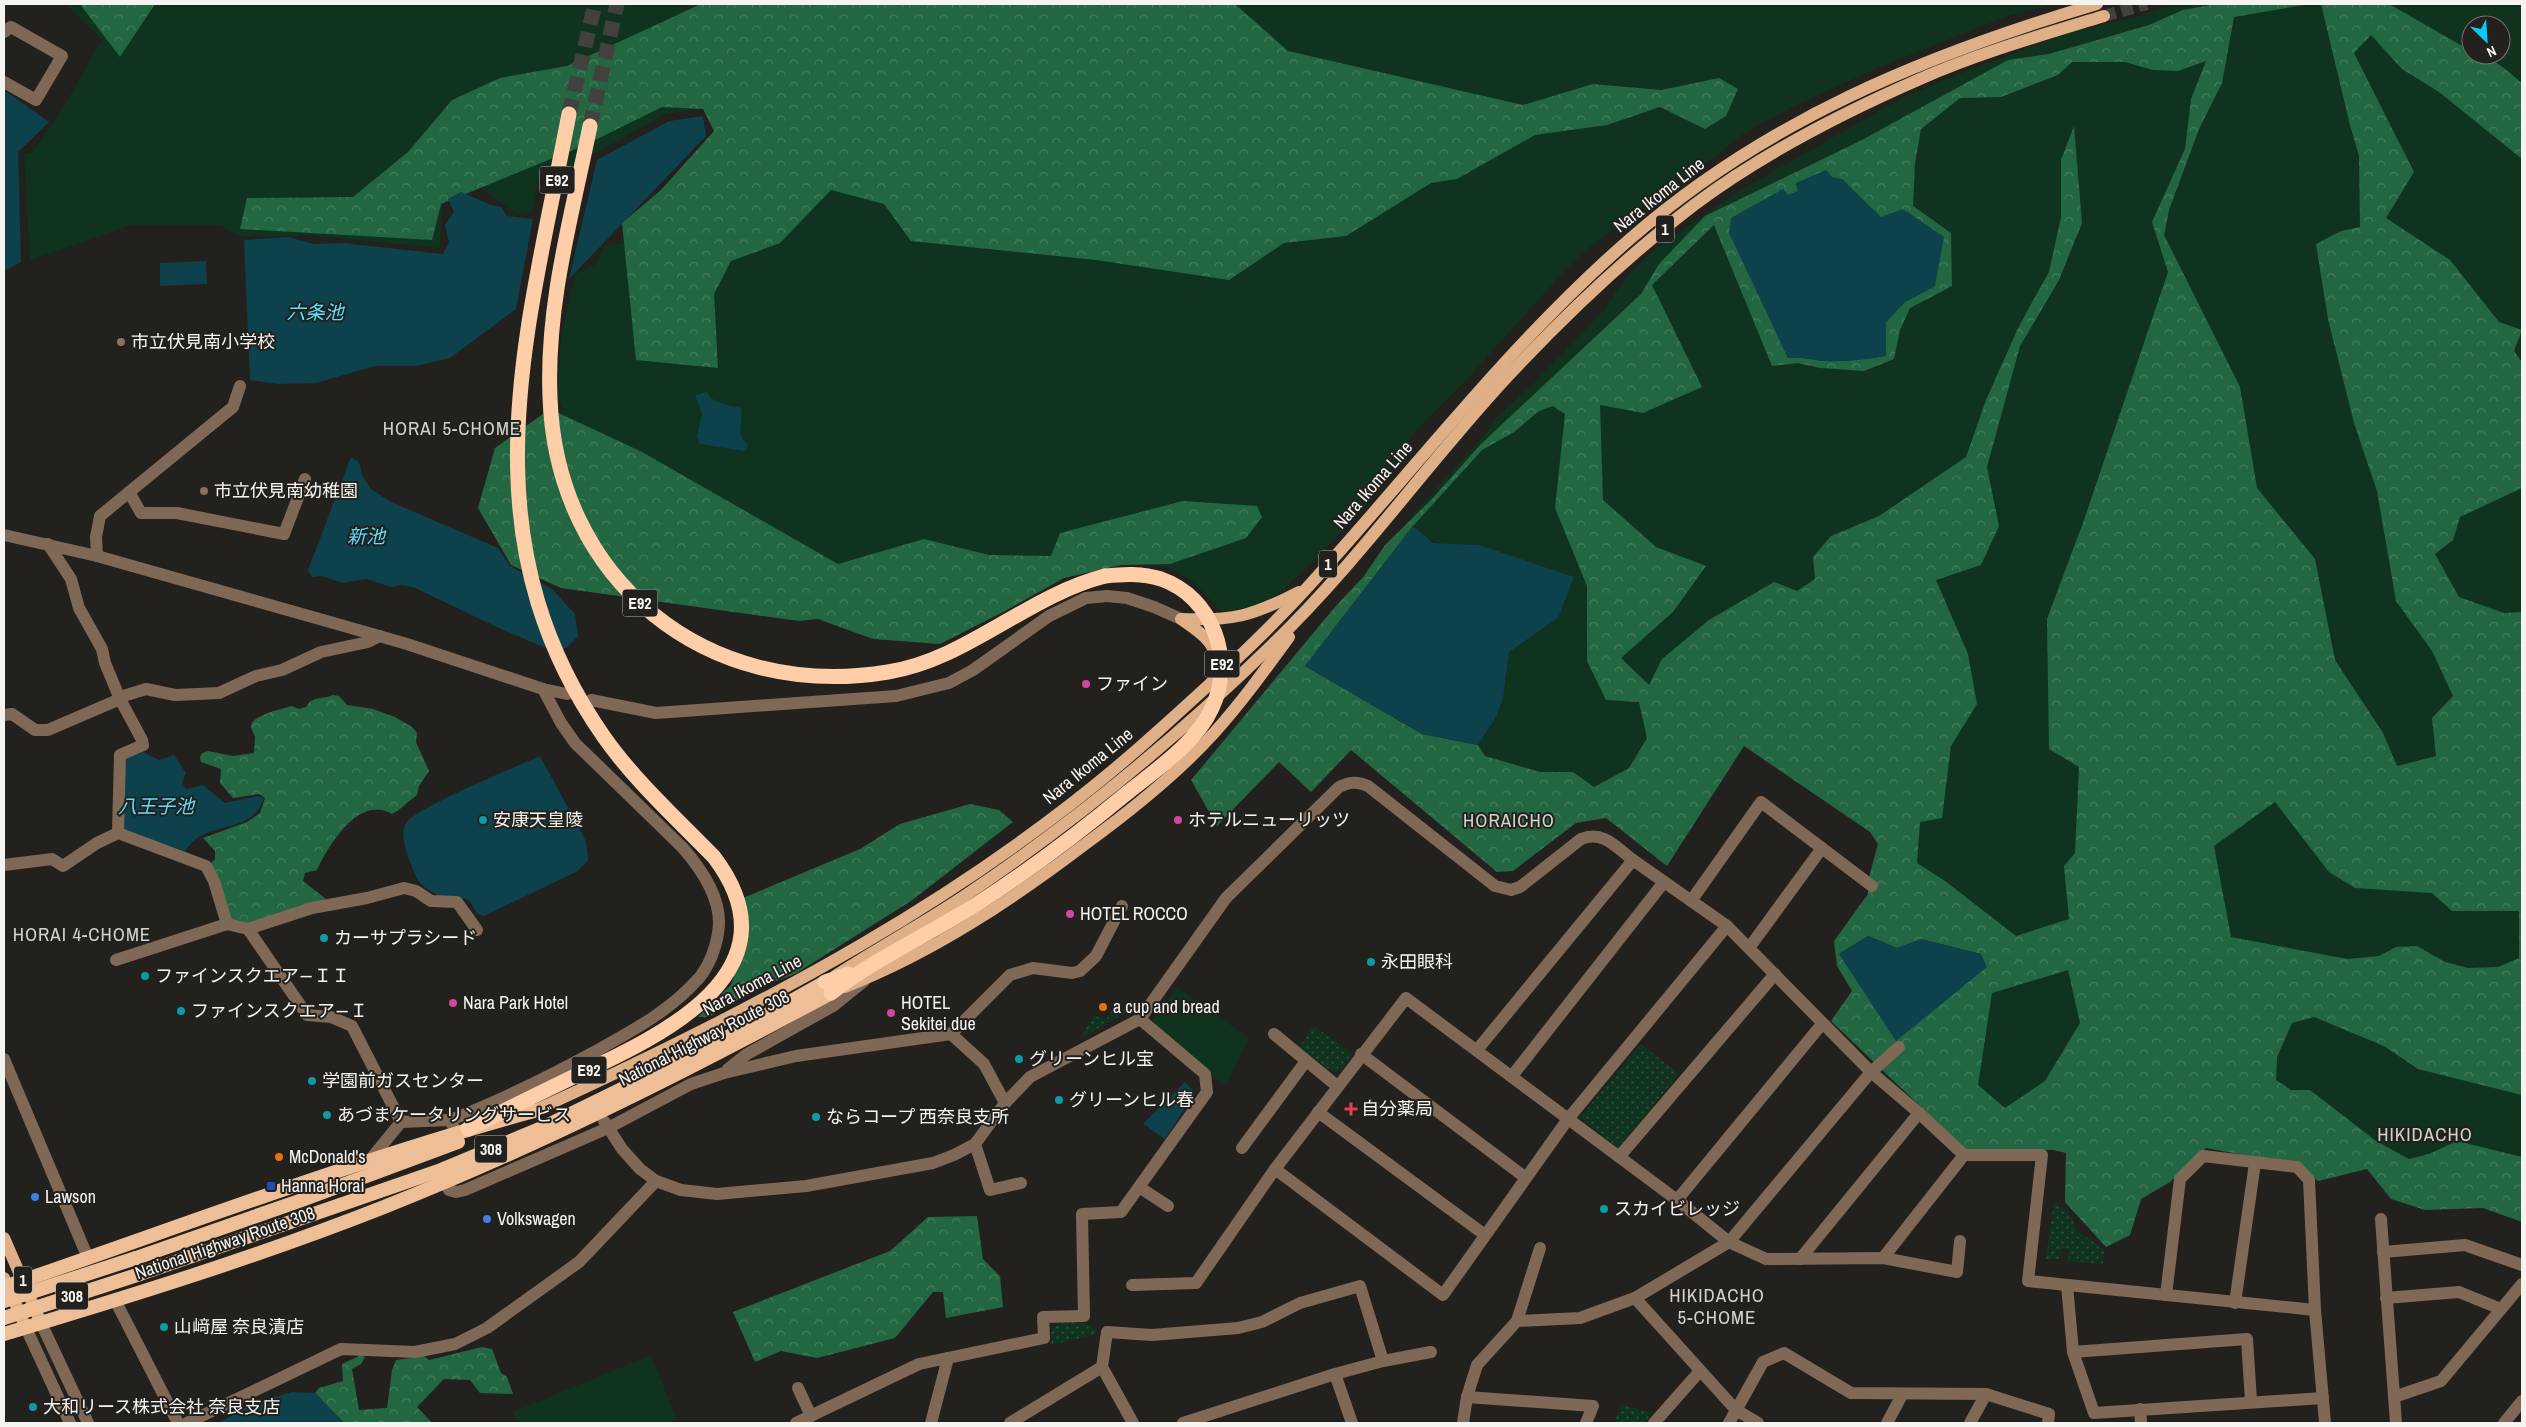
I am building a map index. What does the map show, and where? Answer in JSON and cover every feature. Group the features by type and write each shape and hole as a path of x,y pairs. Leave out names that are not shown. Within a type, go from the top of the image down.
{"highway":[{"name":"E92","path":"462,1131 610,1060 684,1018 717,988 728,973 739,944 741,912 735,892 726,873 714,857 620,758 591,717 568,676 540,612 523,539 517,481 519,410 524,357 569,114"},
{"name":"E92","path":"590,126 564,249 551,335 549,368 552,424 560,472 579,519 606,564 647,610 671,629 702,648 744,664 788,674 849,676 890,672 930,660 1059,591 1081,582 1105,576 1125,574 1145,575 1178,587 1206,614 1216,632 1222,659 1219,688 1205,722 1181,748 1127,793 1035,864 980,902 862,975 828,988"},
{"name":"National Highway Route 308","path":"4,1334 115,1300 313,1234 445,1182 636,1096 828,988"},
{"name":"National Highway Route 308","path":"4,1318 140,1274 425,1176 542,1128 828,988"},
{"name":"National Highway Route 308","path":"4,1301 136,1258 364,1178 534,1111"},
{"name":"308","path":"462,1131 534,1111"},
{"name":"National Highway Route 308","path":"5,1284 23,1280 88,1258 254,1198 462,1131"}],"main road":[{"name":"Nara Ikoma Line","path":"534,1111 624,1070 798,981 926,904 1026,837 1100,782 1258,639 1308,587 1534,329 1625,243 1727,164 1817,111 1903,71 1969,44 2097,4"},
{"name":"Nara Ikoma Line","path":"828,988 953,904 1080,813 1182,729 1275,642 1328,586 1506,379 1601,283 1696,204 1796,141 1872,100 1923,77 1980,56 2104,16"},
{"name":"Nara Ikoma Line","path":"862,975 966,927 999,907 1110,826 1184,765 1219,727 1328,586"},
{"path":"1181,619 1234,619 1250,615 1308,587"},
{"path":"1181,619 1204,636 1212,645 1217,656 1215,672 1201,692"},
{"name":"1","path":"4,1238 41,1323"},
{"name":"1","path":"5,1284 26,1328"}],"street":[{"path":"4,32 11,27 62,56 36,100 4,82"},
{"path":"97,556 96,537 100,516 233,407 240,386"},
{"path":"128,492 141,512 177,513 284,534 305,479"},
{"path":"4,535 97,556 380,636 543,689 567,694"},
{"path":"48,544 74,584 79,608 102,649 105,663 143,745 120,755 118,833"},
{"path":"591,700 656,713 896,696 950,683 973,670 1049,616 1086,598 1107,596 1127,598 1181,619"},
{"path":"4,716 12,714 35,730 48,730 120,698 146,690 175,695 220,693 256,676 282,670 321,652 368,642 380,636"},
{"path":"370,1160 401,1122 450,1120 574,1068 660,1014 700,976 712,955 719,931 717,908 710,887 698,866 683,848 575,742 561,724 543,689"},
{"path":"606,1124 622,1149 640,1169 656,1181 680,1190 717,1194 806,1186 933,1162 954,1155 975,1144 1005,1103 1030,1077 1140,1019 1226,898 1339,787 1346,784 1362,783 1495,886 1503,889 1520,887 1581,839 1589,836 1605,838 1633,860 1728,926 1871,1072 1919,1112 1964,1155 2042,1155 2028,1281 2315,1310"},
{"path":"1691,901 1761,802 1872,886"},
{"path":"4,865 52,858 63,866 97,843 118,833 206,866 214,881 227,924"},
{"path":"1749,948 1822,848"},
{"path":"1477,1050 1633,860"},
{"path":"1512,1076 1664,882"},
{"path":"116,960 227,924 248,929 312,908 367,898 404,888 416,891 431,901 457,902 462,906 477,930"},
{"path":"445,1182 450,1190 456,1192 465,1190 691,1084 724,1072 796,1056 951,1034 1010,975 1033,968 1072,973 1080,971 1096,956 1122,906"},
{"path":"1274,1169 1443,1295 1568,1118 1728,926"},
{"path":"248,929 307,1015 331,1017 352,1026 401,1122"},
{"path":"1619,1157 1775,974"},
{"path":"724,1072 747,1054 833,1006 862,975"},
{"path":"1132,1285 1196,1282 1274,1169 1406,998 1677,1200 1729,1242 1766,1259 1883,1258 1957,1272 1960,1241"},
{"path":"796,1423 919,1364 1044,1338 1043,1317 1084,1316 1082,1214 1121,1212 1207,1092 1205,1074 1140,1019"},
{"path":"1677,1200 1822,1024"},
{"path":"951,1034 984,1064 1005,1103"},
{"path":"1274,1034 1338,1086"},
{"path":"1517,1321 1580,1318 1634,1298 1729,1242 1871,1072 1899,1047"},
{"path":"1361,1054 1526,1178"},
{"path":"4,1059 88,1258"},
{"path":"1242,1148 1306,1061"},
{"path":"1318,1112 1485,1235"},
{"path":"1800,1259 1919,1112"},
{"path":"450,1120 462,1131"},
{"path":"975,1144 990,1190 1021,1183"},
{"path":"1883,1258 1964,1155"},
{"path":"2166,1295 2180,1179 2203,1156 2297,1167 2309,1180 2315,1310 2325,1423"},
{"path":"2235,1303 2255,1163"},
{"path":"187,1423 341,1349 415,1352 455,1344 486,1328 579,1262 656,1181"},
{"path":"1139,1187 1168,1206"},
{"path":"2381,1219 2396,1423"},
{"path":"2383,1252 2465,1245 2522,1265"},
{"path":"1463,1423 1467,1397 1477,1365 1517,1321 1540,1248"},
{"path":"2394,1397 2442,1381 2522,1284"},
{"path":"2068,1285 2073,1352 2094,1413 2251,1401 2323,1398"},
{"path":"1133,1423 1102,1367 1107,1332 1152,1335 1238,1328 1262,1322 1300,1303 1360,1286 1383,1361"},
{"path":"2386,1298 2459,1292 2501,1309"},
{"path":"1634,1298 1736,1410 1758,1423"},
{"path":"115,1300 178,1423"},
{"path":"41,1323 88,1423"},
{"path":"26,1328 70,1423"},
{"path":"2073,1352 2247,1339 2251,1401"},
{"path":"1183,1423 1335,1374 1383,1361 1431,1352"},
{"path":"1729,1423 1762,1362 1784,1353 1852,1393 1902,1395 1986,1394 2049,1414 2048,1423"},
{"path":"931,1423 948,1358"},
{"path":"1010,1423 1102,1367"},
{"path":"1654,1423 1700,1371"},
{"path":"1335,1374 1352,1423"},
{"path":"798,1388 812,1416"},
{"path":"1970,1423 1986,1394"},
{"path":"1887,1423 1902,1395"},
{"path":"1467,1397 1593,1406 1586,1423"},
{"path":"2504,1423 2522,1401"},
{"path":"2140,1409 2141,1423"}],"green space":[{"path":"66,4 2053,4 2005,17 1880,67 1794,106 1740,136 1715,157 1684,176 1587,249 1556,280 1470,376 1412,435 1372,499 1316,559 1277,595 1251,607 1222,612 1193,582 1171,568 1131,561 795,596 585,490 557,392 561,337 575,274 595,265 604,246 626,242 622,223 661,190 714,131 703,109 665,114 597,153 538,180 532,213 515,213 474,183 443,196 440,248 306,235 241,237 220,225 131,225 30,260 24,154 32,152 57,118 102,40"},
{"path":"80,4 155,4 120,57"},
{"path":"701,4 1235,4 1288,51 1523,105 1593,84 1661,90 1719,78 1738,89 1726,116 1705,129 1660,107 1607,125 1535,135 1457,179 1431,183 1346,236 1284,243 1229,280 1096,260 911,241 884,204 831,190 780,243 731,261 714,294 718,368 636,360 622,223 661,190 714,131 703,109 662,107 585,145 441,204 432,240 240,229 247,198 353,197 408,152 452,100 500,78 567,66"},
{"path":"2176,4 2522,4 2522,1216 2265,1130 1973,1147 1884,1074 1904,1056 1872,923 1877,831 1947,776 1951,746 1977,704 1813,557 1816,579 1798,591 1647,738 1629,768 1594,787 1573,772 1540,772 1485,756 1478,745 1495,719 1507,678 1506,662 1509,652 1558,618 1479,545 1448,544 1428,539 1420,534 1411,516 1477,444 1497,417 1531,386 1604,310 1623,281 1656,248 1747,186 1904,97 1971,69 2071,32 2135,17"},
{"path":"2216,4 2309,4 2234,17 2222,83 2199,129 2169,210 2164,235 2240,387 2257,488 2315,559 2335,660 2383,733 2397,766 2436,756 2432,718 2453,696 2432,651 2396,601 2377,491 2354,423 2328,319 2316,244 2341,231 2360,227 2359,156 2321,4 2389,4 2461,45 2461,65 2498,65 2522,83 2522,159 2439,92 2402,69 2371,35 2354,53 2414,172 2386,218 2450,260 2499,322 2522,330 2514,351 2522,362 2522,488 2460,517 2453,540 2435,554 2459,597 2504,613 2522,612 2522,1095 2418,1069 2384,1046 2314,1017 2292,1023 2277,1057 2276,1080 2291,1090 2310,1090 2376,1141 2409,1159 2429,1154 2457,1141 2522,1157 2522,1222 2483,1208 2425,1210 2391,1199 2367,1169 2318,1181 2295,1161 2249,1156 2206,1148 2170,1182 2141,1199 2130,1235 2106,1247 2065,1202 2066,1153 2054,1150 1966,1150 1831,1021 1852,991 1837,966 1834,941 1868,894 1869,877 1878,844 1870,832 1744,746 1667,866 1606,818 1576,823 1513,871 1497,872 1351,750 1311,792 1279,762 1217,826 1191,780 1335,607 1364,576 1385,545 1432,499 1481,444 1641,294 1659,264 1705,216 1860,141 2008,60 2049,54 2149,25 2183,10","holes":["2206,61 2191,99 2185,149 2152,222 2168,272 2084,520 2047,619 2049,749 2079,767 2075,853 2064,866 2069,919 2016,936 1945,881 1917,863 1920,822 1942,818 1951,746 1977,704 1968,654 1936,580 1981,565 1999,526 1987,467 2020,346 2059,280 2082,223 2074,126 2061,160 2061,217 2049,272 2019,326 1986,400 1966,457 1879,516 1831,536 1813,557 1815,579 1797,591 1774,582 1709,620 1662,659 1649,685 1621,658 1673,612 1706,566 1656,547 1603,500 1600,405 1643,413 1702,387 1652,285 1714,225 1772,366 1798,363 1820,368 1864,371 1894,359 1900,330 1910,308 1952,286 1951,233 1913,206 1915,163 1921,129 1960,98 2001,97 2058,75 2072,62 2125,62 2153,70 2178,71","1842,179 1881,218 1935,286 1905,302 1886,322 1886,356 1842,361 1798,357 1788,358 1768,314 1783,189 1788,196 1798,191 1796,183","1553,406 1565,414 1555,508 1587,586 1587,661 1606,700 1639,702 1647,738 1629,768 1594,787 1573,772 1540,772 1485,756 1478,745 1422,734 1305,666 1413,526 1482,450 1514,432 1539,411","2275,802 2329,872 2355,888 2432,893 2452,911 2519,911 2519,958 2498,967 2468,968 2445,962 2417,946 2396,947 2379,956 2347,959 2231,937 2214,846","1868,936 1897,948 1921,939 1981,954 1839,954","2068,970 2080,1023 2045,1081 2005,1108 1978,1085 1992,993"]},
{"path":"550,409 642,452 838,564 924,539 989,555 1051,556 1060,533 1183,501 1257,506 1262,517 1246,538 1170,564 1121,565 1064,578 940,644 873,639 818,619 799,621 561,588 511,565 478,508 495,448"},
{"path":"333,695 339,696 347,705 373,709 395,717 412,727 417,733 416,742 429,771 419,786 417,795 392,814 380,810 368,811 357,817 337,836 317,870 305,873 303,881 326,899 247,925 230,921 209,865 215,859 215,851 203,838 247,822 260,813 265,798 259,794 233,798 220,783 221,769 201,762 200,757 202,753 208,751 233,756 254,753 255,737 251,726 256,719 268,713 292,706 299,709 306,707 315,699"},
{"path":"970,804 999,810 1013,822 911,901 795,974 760,987 709,1017 698,1017 731,985 746,938 748,920 743,898 860,849 900,824"},
{"path":"1177,987 1249,1038 1230,1077 1223,1085 1154,1027 1153,1019"},
{"path":"1115,1005 1128,1011 1080,1039 1094,1015 1106,1020"},
{"path":"1314,1026 1353,1054 1341,1071 1331,1071 1299,1047"},
{"path":"1641,1044 1679,1074 1618,1148 1580,1117"},
{"path":"2054,1203 2069,1211 2077,1231 2104,1249 2103,1264 2068,1261 2068,1248 2062,1249 2061,1259 2046,1259"},
{"path":"977,1216 983,1259 1000,1276 1003,1307 946,1318 943,1292 933,1292 895,1338 817,1358 781,1351 755,1362 733,1312 890,1251 928,1217"},
{"path":"1058,1323 1092,1324 1092,1328 1097,1330 1097,1334 1051,1345 1051,1331"},
{"path":"482,1347 492,1349 501,1373 507,1377 513,1394 480,1393 470,1380 444,1379 417,1407 432,1423 344,1423 315,1393 319,1388 343,1381 342,1364 361,1355 365,1357 361,1364 352,1369 359,1410 387,1408 392,1370 396,1360 424,1356 429,1360"},
{"path":"651,1355 677,1420 669,1423 518,1423 513,1412"},
{"path":"1621,1405 1651,1412 1645,1423 1614,1423"}],"water":[{"path":"4,90 49,122 18,152 21,262 4,271"},
{"path":"703,116 706,136 569,279 597,160 669,121"},
{"path":"1826,170 1832,177 1841,179 1881,217 1903,209 1944,237 1935,286 1905,302 1886,322 1886,356 1842,361 1788,358 1729,233 1731,218 1783,189 1788,195 1798,191 1796,183"},
{"name":"六条池","path":"461,192 491,205 501,207 507,216 533,219 516,309 450,358 416,366 375,366 316,383 278,384 250,380 244,240 288,237 314,244 343,243 443,254 449,242 445,225 454,212 448,199"},
{"path":"206,261 207,284 160,286 160,263"},
{"path":"707,392 717,402 741,408 740,431 748,446 744,451 700,444 697,437 702,413 695,395"},
{"name":"新池","path":"351,457 359,462 362,475 371,489 391,502 498,548 510,566 552,589 575,614 578,636 566,648 546,648 413,587 402,585 391,587 367,579 342,583 322,576 312,577 308,570"},
{"path":"1413,526 1433,543 1479,545 1574,577 1558,618 1509,652 1503,699 1495,719 1478,745 1422,734 1305,666"},
{"name":"八王子池","path":"143,752 159,760 174,755 186,773 182,783 186,789 203,785 225,803 259,796 264,799 251,817 243,822 205,834 195,840 185,851 122,830 123,757"},
{"path":"540,756 586,841 588,860 578,871 484,916 477,914 470,901 461,898 442,897 424,887 414,873 408,857 403,836 406,823 428,807"},
{"path":"1868,936 1897,948 1921,939 1981,954 1987,967 1896,1041 1839,954"},
{"path":"1185,1082 1195,1093 1165,1139 1143,1124"},
{"path":"292,1392 315,1393 344,1423 219,1423 251,1404"}],"tunnel":[{"path":"569,114 595,4"},
{"path":"590,126 617,4"},
{"path":"2104,16 2147,4"}],"place":[{"name":"市立伏見南小学校","path":"121,342"},
{"name":"市立伏見南幼稚園","path":"204,491"},
{"name":"ファイン","path":"1086,684"},
{"name":"安康天皇陵","path":"483,820"},
{"name":"ホテルニューリッツ","path":"1178,820"},
{"name":"HOTEL ROCCO","path":"1070,914"},
{"name":"カーサプラシード","path":"324,938"},
{"name":"永田眼科","path":"1371,962"},
{"name":"ファインスクエア―ＩＩ","path":"145,976"},
{"name":"Nara Park Hotel","path":"453,1003"},
{"name":"a cup and bread","path":"1103,1007"},
{"name":"ファインスクエア―Ｉ","path":"181,1011"},
{"name":"HOTEL Sekitei due","path":"891,1013"},
{"name":"グリーンヒル宝","path":"1019,1059"},
{"name":"学園前ガスセンター","path":"312,1081"},
{"name":"グリーンヒル春","path":"1059,1100"},
{"name":"自分薬局","path":"1351,1109"},
{"name":"あづまケータリングサービス","path":"327,1115"},
{"name":"ならコープ 西奈良支所","path":"816,1117"},
{"name":"McDonald's","path":"279,1157"},
{"name":"Hanna Horai","path":"271,1186"},
{"name":"Lawson","path":"35,1197"},
{"name":"スカイビレッジ","path":"1604,1209"},
{"name":"Volkswagen","path":"487,1219"},
{"name":"山﨑屋 奈良漬店","path":"164,1327"},
{"name":"大和リース株式会社 奈良支店","path":"33,1407"}],"district":[{"name":"HORAI 5-CHOME","path":"452,428"},
{"name":"HORAICHO","path":"1509,820"},
{"name":"HORAI 4-CHOME","path":"82,934"},
{"name":"HIKIDACHO","path":"2425,1134"},
{"name":"HIKIDACHO 5-CHOME","path":"1717,1306"}]}
